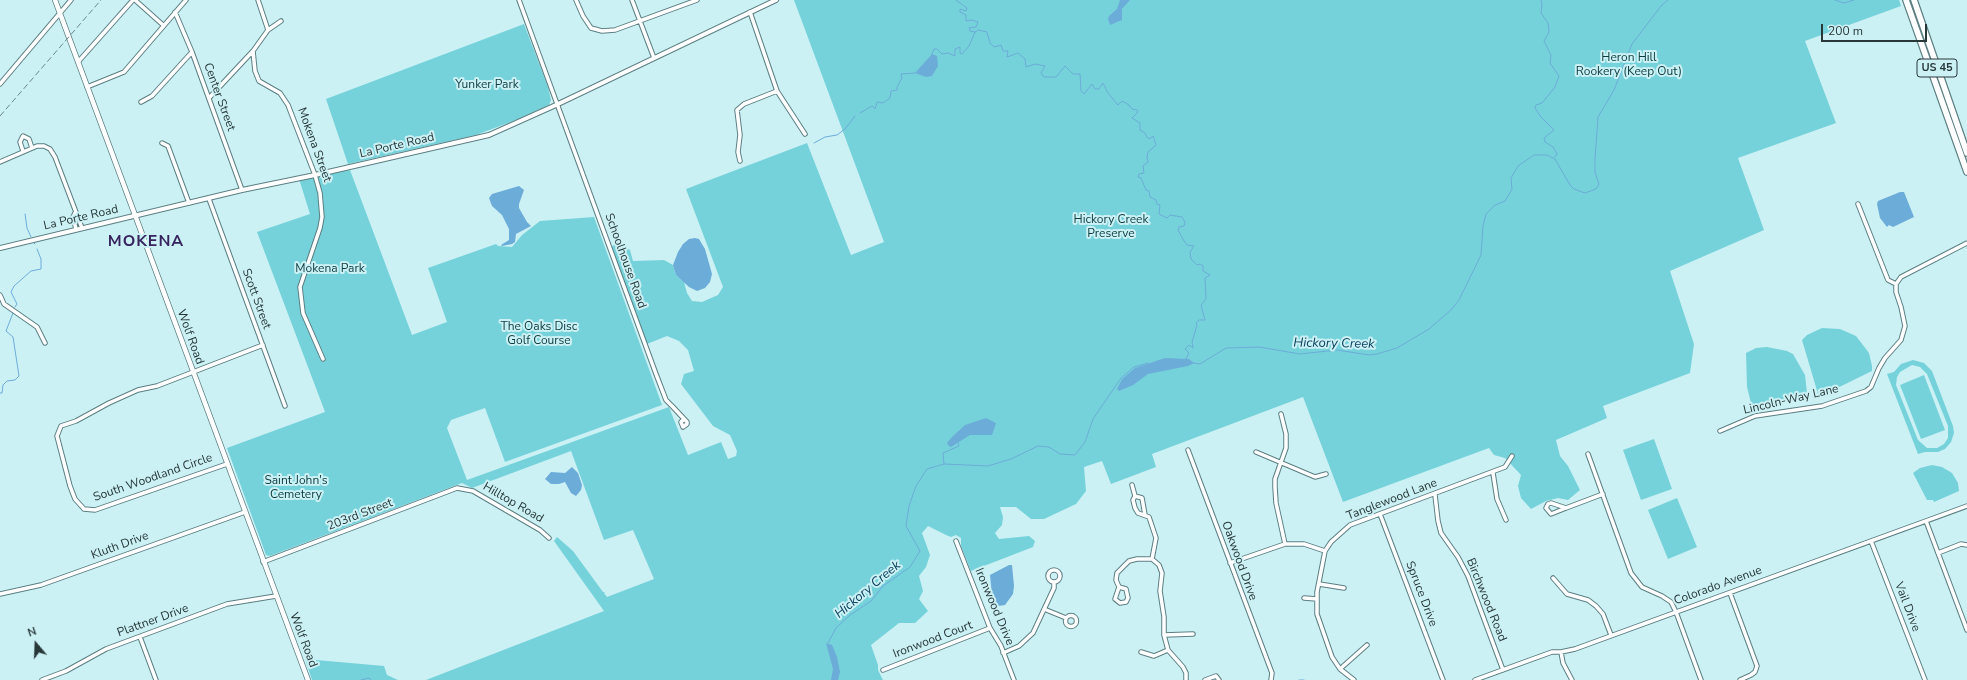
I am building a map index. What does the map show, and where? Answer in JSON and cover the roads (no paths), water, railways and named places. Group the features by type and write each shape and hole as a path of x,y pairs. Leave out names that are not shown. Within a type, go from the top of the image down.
{"main road":[{"name":"Wolf Road","path":"55,0 308,680"},
{"name":"US 45","path":"1906,0 1967,172"},
{"name":"US 45","path":"1914,0 1967,152"}],"street":[{"path":"0,84 71,0"},
{"path":"78,62 134,0 163,25"},
{"path":"87,87 124,72 186,0"},
{"path":"258,0 268,30"},
{"name":"Schoolhouse Road","path":"519,0 552,90 556,105 666,400 684,419"},
{"path":"576,0 583,16 591,28 602,31 615,30 688,2 697,0"},
{"path":"632,0 654,58"},
{"name":"La Porte Road","path":"0,248 242,190 480,138 507,128 776,0"},
{"name":"Center Street","path":"175,12 192,52 242,190"},
{"path":"750,12 777,91 805,134"},
{"path":"209,98 253,51 268,30 281,21"},
{"name":"Mokena Street","path":"253,51 255,71 260,81 280,93 288,105 315,175 320,193 322,217 314,249 301,282 300,293 303,314 323,359"},
{"path":"141,102 152,96 192,52"},
{"path":"740,161 738,152 740,135 737,110 744,104 777,91"},
{"path":"23,151 20,142 23,136 29,139 32,148"},
{"path":"162,143 168,146 189,203"},
{"path":"0,162 32,148 44,146 50,148 55,157 75,213 79,217 82,228"},
{"name":"Scott Street","path":"209,199 285,406"},
{"name":"Lincoln-Way Lane","path":"1720,430 1755,416 1822,406 1866,391 1872,387 1879,368 1885,358 1901,340 1905,326 1896,292 1896,284 1888,280 1858,204"},
{"path":"75,213 73,217 76,229"},
{"path":"1896,284 1901,278 1967,244"},
{"path":"0,295 4,304 37,327 45,343"},
{"path":"193,371 263,346"},
{"name":"South Woodland Circle","path":"193,371 157,386 138,390 109,403 76,421 61,426 57,436 70,486 75,499 84,509 95,510 227,464"},
{"path":"1281,414 1286,434 1286,448 1280,462 1275,487 1276,503 1285,544"},
{"name":"Oakwood Drive","path":"1188,450 1272,673 1271,680"},
{"path":"1256,452 1315,477 1326,474"},
{"path":"1588,454 1603,494 1613,527 1631,573 1642,587 1662,596 1670,602 1676,612 1700,680"},
{"name":"Tanglewood Lane","path":"1354,680 1340,669 1330,654 1317,614 1317,599 1325,551 1340,532 1350,525 1493,473 1505,467 1512,456"},
{"path":"1493,473 1497,499 1506,520"},
{"path":"1132,485 1135,496 1133,500 1135,508 1138,513 1149,517 1156,538 1152,559"},
{"name":"203rd Street","path":"263,562 457,488 465,488"},
{"name":"Hilltop Road","path":"465,488 473,491 540,530 549,538"},
{"path":"1566,508 1551,503 1548,504 1546,508 1551,514 1603,494"},
{"name":"Birchwood Road","path":"1435,495 1441,533 1458,557 1468,576 1503,670"},
{"path":"1135,496 1142,498 1145,515"},
{"name":"Colorado Avenue","path":"1475,680 1552,652 1561,652 1730,593 1967,506"},
{"name":"Kluth Drive","path":"0,594 41,585 245,512"},
{"name":"Spruce Drive","path":"1380,514 1443,680"},
{"path":"1926,521 1967,630"},
{"name":"Ironwood Drive","path":"956,541 990,628 1003,653 1014,680"},
{"name":"Vail Drive","path":"1872,541 1925,680"},
{"path":"1230,563 1285,544 1304,544 1325,551"},
{"path":"1938,553 1961,544 1967,545"},
{"path":"1119,587 1126,589 1128,600 1126,602 1120,603 1116,599 1119,587 1116,580 1117,573 1122,566 1137,559 1152,559 1159,565 1162,573 1160,591 1164,617 1164,635 1168,650 1183,667 1186,673 1186,680"},
{"path":"1553,578 1567,594 1588,600 1596,606 1603,614 1611,635"},
{"path":"1003,653 1019,646 1028,639 1037,626 1054,588 1054,582"},
{"path":"1319,584 1344,588"},
{"path":"1730,593 1757,666 1756,672 1740,680"},
{"name":"Plattner Drive","path":"42,680 102,651 227,604 276,596"},
{"path":"1304,598 1317,599"},
{"path":"1044,609 1066,618"},
{"name":"Ironwood Court","path":"883,670 990,628"},
{"path":"1164,635 1193,634"},
{"path":"140,637 156,680"},
{"path":"1340,669 1367,646"},
{"path":"1141,652 1154,656 1168,650"},
{"path":"1561,652 1563,663 1572,680"},
{"path":"57,674 59,680"},
{"path":"1205,680 1216,676 1220,680"}],"waterway":[{"path":"956,0 967,8 966,11 960,9 960,12 966,15 966,21 972,20 978,22 976,27 969,28 970,31 975,32"},
{"path":"1541,0 1541,13 1548,23 1549,32 1544,41 1551,55 1550,63 1559,76 1555,87 1542,103 1536,105 1535,108 1541,117 1554,130 1544,138 1545,142 1553,147 1557,154 1555,157"},
{"name":"Hickory Creek","path":"1193,363 1200,364 1226,348 1259,347 1300,354 1337,350 1369,355 1377,354 1397,348 1429,329 1451,310 1459,300 1481,255 1483,226 1486,214 1495,205 1505,201 1512,189 1511,178 1518,166 1534,155 1547,155 1555,159 1570,185 1574,189 1585,193 1596,189 1599,184 1595,172 1598,117 1614,90 1632,44 1661,6 1668,0"},
{"name":"Hickory Creek","path":"1835,0 1844,3 1854,0"},
{"path":"932,54 934,49 937,49 942,54 948,53 955,56 955,49 960,47 960,53 962,54 969,46 975,32 978,30 987,32 990,43 994,47 1001,45 1003,51 1008,51 1007,57 1018,53 1025,59 1026,67 1035,64 1045,66 1041,73 1044,77 1056,77 1065,66 1073,74 1080,74 1081,91 1084,94 1092,84 1095,89 1099,89 1103,83 1108,93 1118,105 1122,101 1129,105 1132,109 1137,110 1138,112 1132,118 1140,123 1140,130 1145,133 1149,139 1153,136 1156,145 1148,152 1148,162 1143,166 1144,173 1139,174 1138,177 1141,178 1146,190 1149,191 1150,197 1156,200 1157,204 1160,205 1159,214 1167,218 1170,215 1182,217 1185,222 1184,226 1179,227 1178,230 1187,245 1194,246 1190,252 1191,259 1197,265 1200,264 1203,266 1203,271 1210,275 1205,278 1206,299 1201,305 1205,320 1199,320 1196,323 1197,325 1192,342 1193,348 1189,345 1185,349 1189,353 1186,359"},
{"path":"860,113 872,106 875,109 877,102 883,103 890,98 891,91 897,90 902,78 901,74 915,73"},
{"path":"814,143 825,137 837,135 845,129 855,116"},
{"path":"25,214 27,228 31,237"},
{"path":"15,307 17,304 11,292 14,286 31,271 41,269 41,259 37,249"},
{"path":"0,393 2,393 3,385 7,381 15,380 19,376 13,337 6,331 13,313"},
{"name":"Hickory Creek","path":"828,643 836,628 850,615 871,601 883,586 910,567 920,551 906,526 909,506 916,486 927,469 944,464 988,466 1011,459 1038,446 1049,447 1060,454 1075,455 1085,442 1093,419 1121,378 1134,367 1148,363"},
{"path":"944,464 943,453 959,446 958,443"},
{"name":"Hickory Creek","path":"361,680 369,678 371,680"},
{"path":"1299,680 1304,680"}],"railway":[{"path":"0,116 101,0"}],"district":[{"name":"MOKENA","path":"146,242"}],"park label":[{"name":"Heron Hill Rookery (Keep Out)","path":"1629,65"},
{"name":"Yunker Park","path":"487,85"},
{"name":"Hickory Creek Preserve","path":"1111,227"},
{"name":"Mokena Park","path":"330,269"},
{"name":"The Oaks Disc Golf Course","path":"539,334"},
{"name":"Saint John's Cemetery","path":"296,488"}]}
